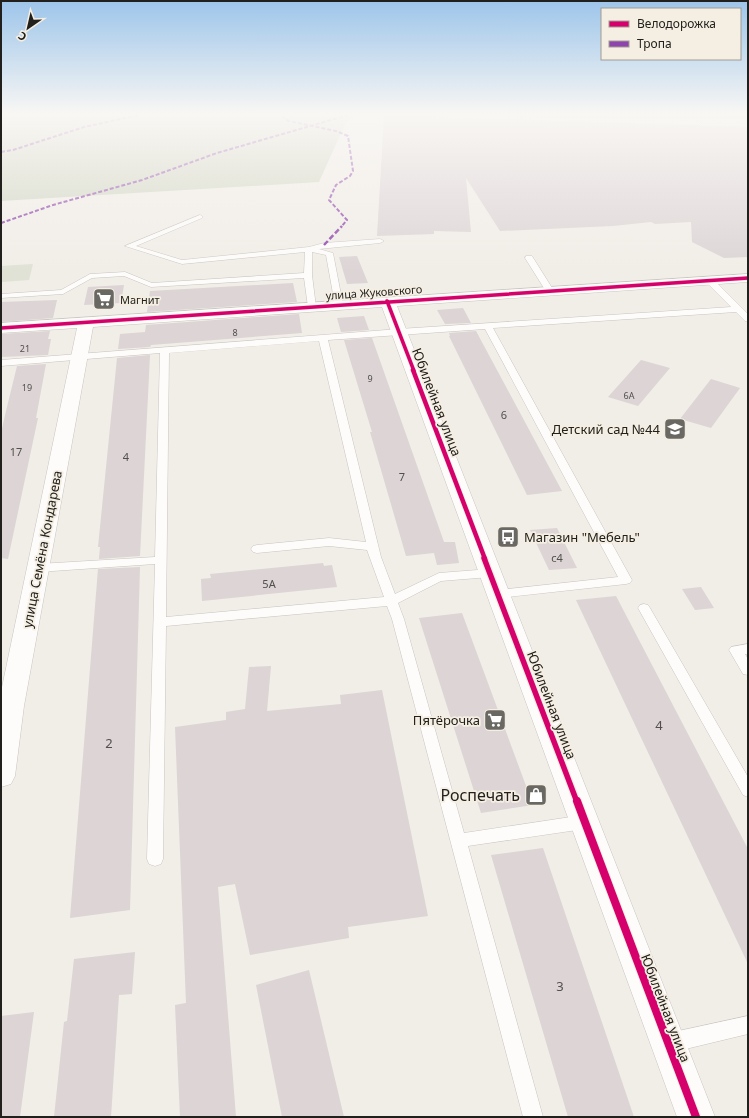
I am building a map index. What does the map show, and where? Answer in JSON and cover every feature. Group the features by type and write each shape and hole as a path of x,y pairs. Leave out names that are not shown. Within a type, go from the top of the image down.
{"street":[{"name":"улица Жуковского","path":"1,328 748,278"},
{"name":"Юбилейная улица","path":"387,301 696,1117"},
{"name":"улица Семёна Кондарева","path":"1,776 5,718 38,568 86,322"}],"lane":[{"path":"200,217 126,246 182,262 310,249 324,245 380,241"},
{"path":"310,249 308,253 308,276 312,307"},
{"path":"310,249 329,253 339,305"},
{"path":"529,258 550,291"},
{"path":"1,296 63,292 90,276 124,274 151,285 308,276"},
{"path":"710,281 748,319"},
{"path":"1,363 398,332 738,309"},
{"path":"160,622 392,601 439,578 494,583 626,580 488,326"},
{"path":"323,338 373,547 398,619 533,1117"},
{"path":"155,859 165,350"},
{"path":"257,549 329,542 373,547"},
{"path":"38,568 161,560"},
{"path":"644,608 747,789"},
{"path":"748,649 736,650 748,670"},
{"path":"458,841 584,822"},
{"path":"668,1043 748,1025"}],"shaded area":[{"path":"33,264 29,280 1,282 1,266"}],"green space":[{"path":"1,167 326,167 319,182 1,201"}],"building":[{"path":"381,167 748,167 748,257 724,258 692,242 691,222 655,224 651,222 613,226 500,231 466,178 471,232 434,231 434,234 377,236"},
{"path":"357,256 368,283 347,284 339,257"},
{"path":"293,283 297,302 147,312 150,291"},
{"path":"124,285 121,303 84,305 88,287"},
{"path":"57,300 53,318 1,322 1,302"},
{"path":"463,308 471,323 445,324 437,310"},
{"path":"299,314 302,333 118,349 120,334 145,332 146,325"},
{"path":"364,316 369,330 341,332 337,318"},
{"path":"50,331 48,339 51,339 48,355 1,357 1,334"},
{"path":"476,331 562,491 527,495 449,336 449,333"},
{"path":"372,338 444,542 455,542 459,563 437,565 434,553 406,556 370,432 372,432 344,340"},
{"path":"150,355 140,556 99,559 100,547 98,547 117,358"},
{"path":"641,360 670,368 638,406 608,397"},
{"path":"46,364 36,418 38,418 8,559 1,558 1,433 6,411 17,366"},
{"path":"711,379 740,388 711,428 680,419"},
{"path":"557,528 577,568 549,570 530,530"},
{"path":"323,563 324,566 332,565 337,587 202,601 201,579 211,578 210,574"},
{"path":"140,567 130,910 70,918 98,569"},
{"path":"701,587 714,608 695,610 682,589"},
{"path":"616,596 748,849 748,964 576,600"},
{"path":"462,613 533,805 481,813 419,618"},
{"path":"271,666 267,711 341,704 340,695 382,690 428,916 348,927 349,938 250,955 235,884 218,887 236,1117 180,1117 175,1005 186,1003 175,727 226,720 226,712 245,709 249,667"},
{"path":"543,848 634,1117 568,1117 491,855"},
{"path":"135,952 132,994 119,995 111,1117 54,1117 64,1022 67,1021 74,959"},
{"path":"309,970 344,1117 282,1117 256,985"},
{"path":"34,1012 20,1117 1,1117 1,1016"}],"marked path":[{"path":"1,223 53,205 142,180 178,167"},
{"path":"324,245 347,220 329,200 336,185 350,176 353,171 352,167"}],"cycle path":[{"path":"1,328 748,278"},
{"path":"387,301 696,1117"}],"place":[{"name":"Магнит","path":"104,299"},
{"name":"Детский сад №44","path":"675,429"},
{"name":"Магазин \"Мебель\"","path":"508,537"},
{"name":"Пятёрочка","path":"495,720"},
{"name":"Роспечать","path":"536,795"}]}
